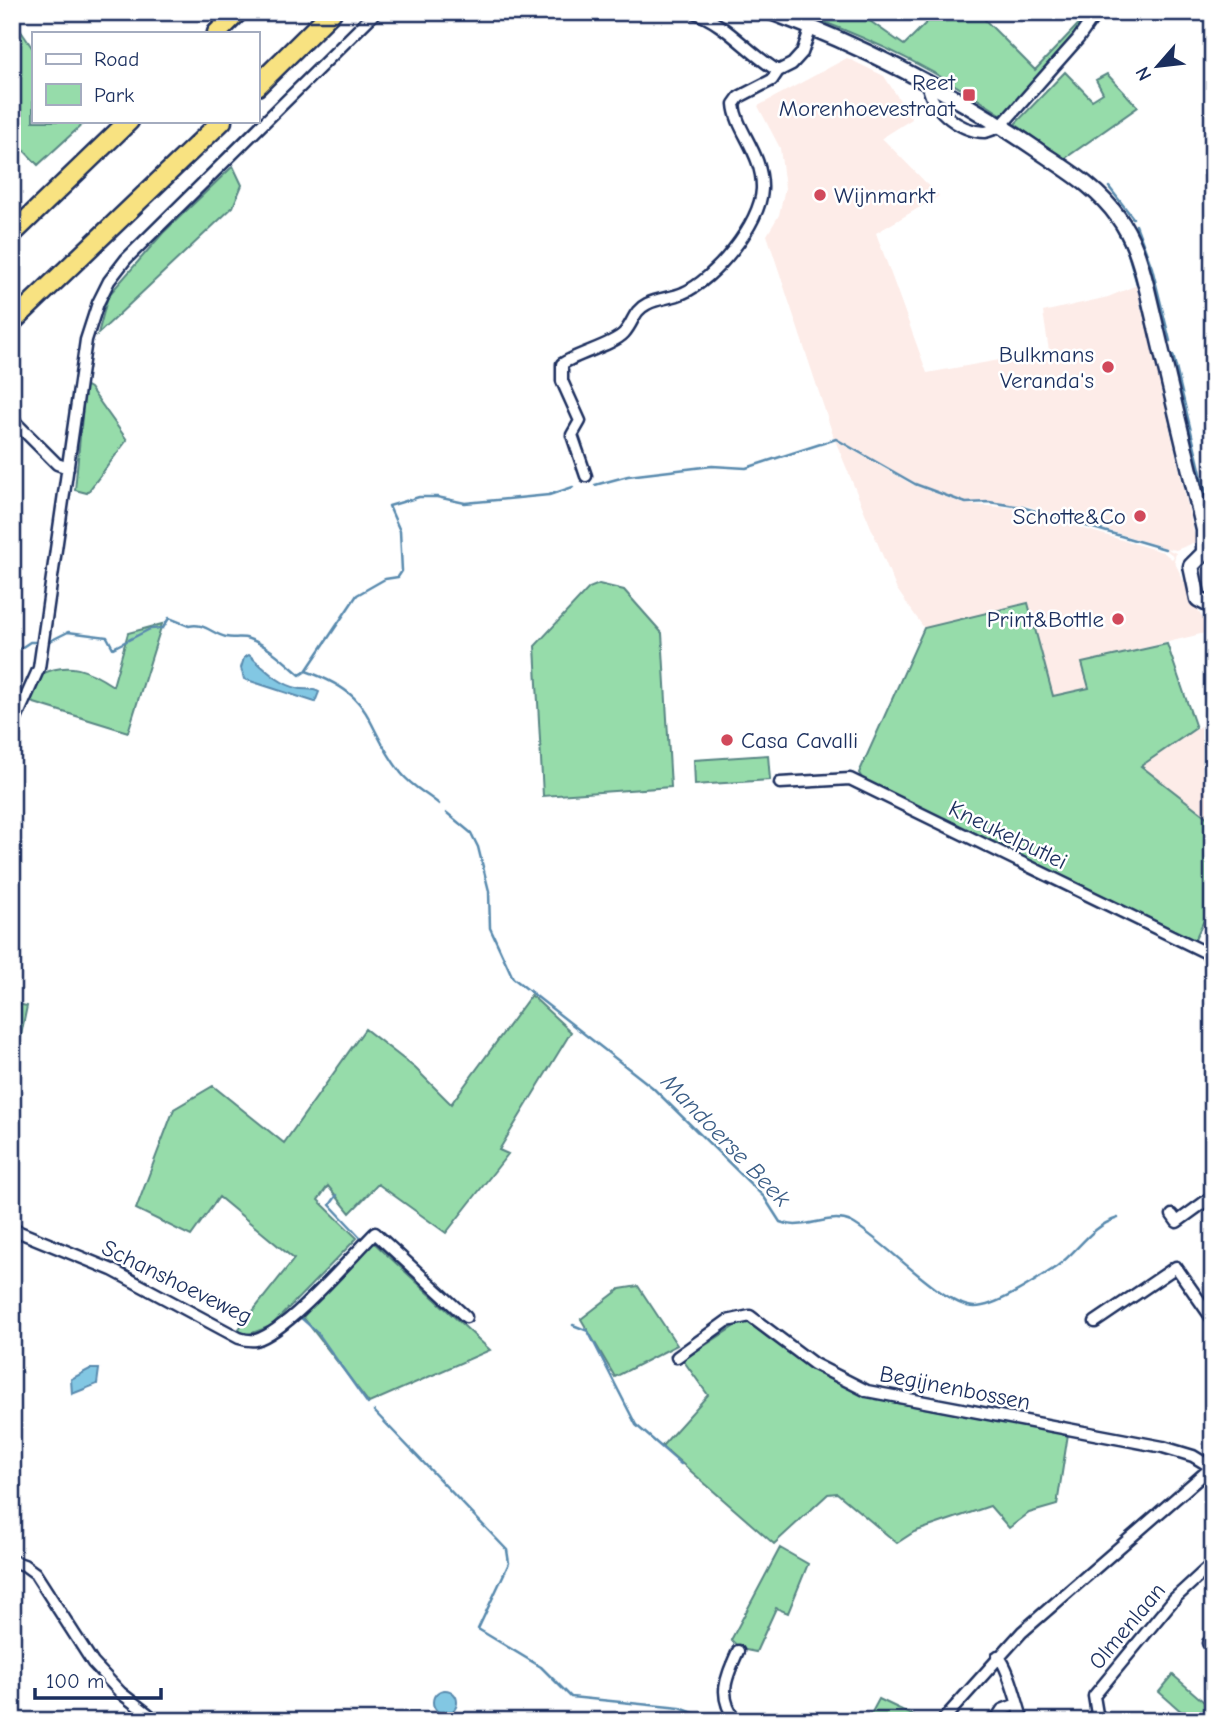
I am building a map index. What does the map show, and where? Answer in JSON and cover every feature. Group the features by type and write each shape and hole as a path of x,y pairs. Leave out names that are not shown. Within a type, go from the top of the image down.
{"highway":[{"path":"218,32 238,12"},
{"path":"259,84 332,12"},
{"path":"12,234 127,122"},
{"path":"12,322 221,122"}],"street":[{"path":"12,728 39,668 86,340 109,281 126,259 376,12"},
{"path":"693,12 717,23 757,58 778,71"},
{"path":"771,12 807,21 928,81 1001,125 1098,195 1117,215 1136,250 1204,530 1208,557 1191,566 1191,577 1198,599 1213,607"},
{"path":"928,81 927,94 937,108 967,128 986,132 1001,125 1078,39 1097,12"},
{"path":"586,476 572,435 580,421 562,381 562,364 624,334 635,312 648,303 684,292 699,283 716,268 746,231 759,209 762,191 761,168 734,104 739,97 772,80 778,71 792,64 802,53 807,21"},
{"path":"13,420 57,464 68,468"},
{"name":"Kneukelputlei","path":"780,783 850,779 1213,956"},
{"path":"1172,1215 1177,1222 1206,1201 1213,1203"},
{"name":"Schanshoeveweg","path":"12,1229 113,1270 239,1338 251,1341 274,1329 301,1306 375,1233 466,1317"},
{"path":"1095,1322 1176,1267 1213,1320"},
{"name":"Begijnenbossen","path":"677,1357 726,1321 750,1316 814,1364 867,1391 1163,1447 1193,1456 1212,1467 1021,1632 942,1721"},
{"path":"12,1561 35,1573 101,1672 157,1721"},
{"name":"Olmenlaan","path":"1105,1721 1097,1714 1094,1696 1174,1599 1213,1563"},
{"path":"736,1721 728,1710 723,1685 738,1651"},
{"path":"998,1656 1004,1661 1023,1721"},
{"path":"991,1720 997,1718 1002,1710 1017,1704"}],"shaded area":[{"path":"847,58 884,76 912,119 882,138 939,196 876,233 927,373 1049,351 1043,312 1108,297 1137,285 1196,542 1176,550 1165,548 1176,553 1174,561 1209,632 1083,663 1089,688 1052,696 1028,603 924,628 896,588 835,440 913,485 964,504 1013,508 1163,552 1172,559 1174,556 1160,546 1028,506 983,501 968,503 914,483 834,438 767,235 779,215 785,188 780,148 758,106"},
{"path":"1213,719 1213,822 1141,766"}],"green space":[{"path":"810,12 857,12 904,45 937,12 992,12 985,20 1035,70 1086,16 1091,20 1005,117 934,73 864,38 811,17"},
{"path":"12,18 32,48 32,122 85,122 38,165 12,138"},
{"path":"1065,72 1092,100 1103,93 1096,80 1107,74 1138,107 1064,159 1015,124"},
{"path":"233,166 242,185 233,207 98,334 108,296 163,233"},
{"path":"85,385 90,388 127,440 87,493 75,490"},
{"path":"599,584 624,590 662,633 671,787 543,796 535,646 589,588"},
{"path":"1028,603 1053,696 1089,688 1082,663 1167,644 1196,728 1141,766 1213,822 1213,901 1193,944 864,782 859,773 924,628"},
{"path":"162,624 128,732 31,702 40,675 60,668 87,672 113,686 128,633"},
{"path":"768,755 770,780 695,785 694,760"},
{"path":"531,995 571,1032 499,1150 508,1154 446,1233 378,1184 350,1213 328,1186 318,1200 357,1238 271,1326 247,1335 238,1330 294,1259 219,1197 191,1236 136,1209 174,1109 213,1086 284,1143 365,1029 415,1068 451,1104"},
{"path":"12,1003 27,1006 13,1074 16,1075 12,1146"},
{"path":"371,1240 490,1350 369,1403 303,1317"},
{"path":"638,1286 677,1345 615,1377 581,1319 620,1289"},
{"path":"747,1318 815,1366 897,1403 1068,1434 1057,1505 1029,1513 1009,1528 990,1506 914,1532 897,1543 837,1493 828,1494 774,1544 662,1446 708,1395 683,1360"},
{"path":"780,1548 808,1564 788,1613 776,1608 756,1652 741,1649 731,1640"},
{"path":"1173,1675 1211,1708 1200,1721 1192,1721 1159,1692"},
{"path":"879,1699 925,1721 878,1721 870,1716"}],"water":[{"path":"249,655 283,683 319,692 315,702 244,679 241,668 244,658"},
{"path":"90,1369 99,1369 97,1384 72,1394 71,1379"},
{"path":"440,1690 450,1690 457,1697 457,1707 450,1714 440,1714 433,1707 433,1697"}],"waterway":[{"path":"1109,187 1133,218"},
{"path":"1136,225 1152,268 1170,341"},
{"path":"1115,226 1127,250 1139,291"},
{"path":"1141,301 1148,328"},
{"path":"1152,343 1162,384"},
{"path":"1173,355 1212,520"},
{"path":"1164,393 1174,438"},
{"path":"595,485 628,476 712,466 746,468 836,439 915,484 966,503 989,502 1022,507 1165,549"},
{"path":"46,643 68,632 107,637 113,648 150,629 163,628 169,618 189,626 204,627 226,637 246,638 263,645 300,675 306,671 357,595 385,579 398,577 402,571 400,531 389,506 419,497 437,497 465,503 549,495 573,487"},
{"path":"12,654 30,642 39,642"},
{"name":"Mandoerse Beek","path":"306,671 329,681 357,701 401,773 439,804"},
{"name":"Mandoerse Beek","path":"447,813 471,833 478,847 489,891 490,928 513,978 652,1087 764,1197 780,1222 798,1225 834,1219 851,1222 946,1296 974,1307 993,1303 1028,1285 1064,1261 1099,1227 1118,1218"},
{"path":"292,1309 362,1239 330,1205 337,1195"},
{"path":"96,1268 115,1277"},
{"path":"299,1316 317,1332 368,1404"},
{"path":"573,1325 588,1331 636,1425 681,1464"},
{"path":"374,1411 507,1550 509,1563 478,1629 541,1667 571,1697 680,1708 715,1721"}],"place":[{"name":"Reet Morenhoevestraat","path":"969,95"},
{"name":"Wijnmarkt","path":"820,195"},
{"name":"Bulkmans Veranda's","path":"1108,367"},
{"name":"Schotte&Co","path":"1140,516"},
{"name":"Print&Bottle","path":"1118,619"},
{"name":"Casa Cavalli","path":"727,740"}]}
